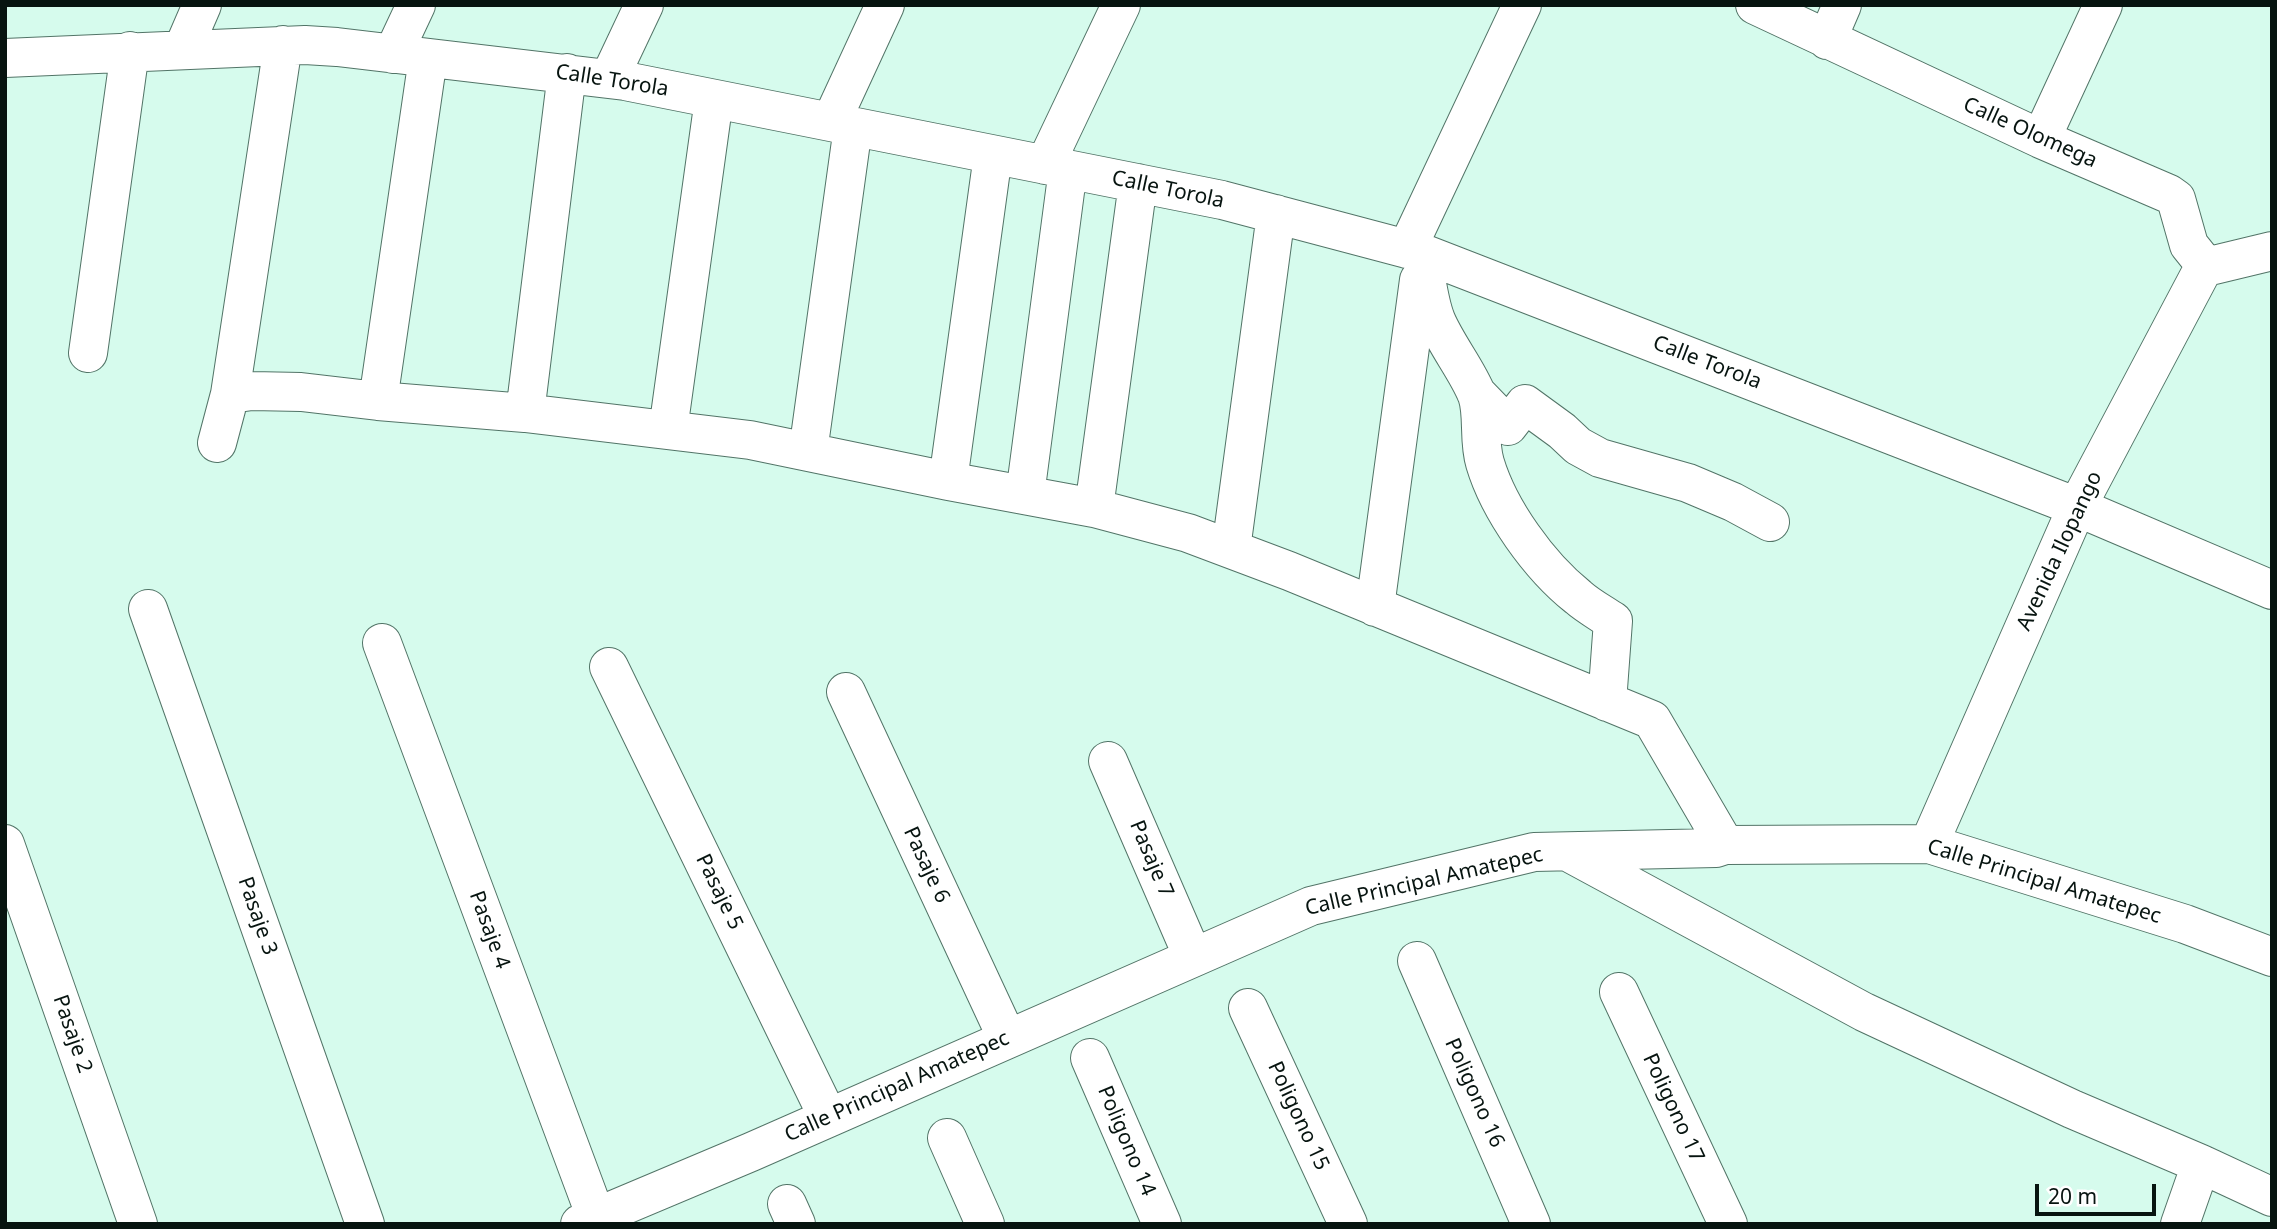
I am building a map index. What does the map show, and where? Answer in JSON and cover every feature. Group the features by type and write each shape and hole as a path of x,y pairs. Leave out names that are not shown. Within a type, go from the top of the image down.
{"street":[{"path":"183,49 202,5"},
{"path":"378,401 416,5"},
{"path":"609,79 644,5"},
{"path":"808,452 842,125 885,5"},
{"path":"1025,495 1056,167 1121,5"},
{"path":"1375,607 1415,251 1522,5"},
{"name":"Calle Olomega","path":"1755,5 2042,139 2172,195 2176,199 2191,248 2205,265"},
{"path":"1827,40 1842,5"},
{"path":"2042,139 2103,5"},
{"path":"217,443 230,394 283,45"},
{"name":"Calle Torola","path":"5,58 283,45 337,47 567,73 714,99 1222,200 1415,251 2077,507 2272,590"},
{"path":"88,353 130,51"},
{"path":"525,413 567,73"},
{"path":"668,430 714,99"},
{"path":"948,481 993,155"},
{"path":"1094,508 1138,183"},
{"path":"1231,549 1276,214"},
{"path":"1415,251 1435,318 1476,393 1481,409 1479,429 1485,463 1507,512 1547,567 1577,597 1613,621 1607,702"},
{"path":"2205,265 2272,251"},
{"name":"Avenida Ilopango","path":"1930,844 2077,507 2205,265"},
{"path":"230,394 251,391 301,392 525,413 750,440 1094,508 1188,533 1652,720 1726,845"},
{"path":"1476,393 1508,426 1525,404 1578,446 1600,458 1711,492 1770,522"},
{"name":"Pasaje 3","path":"148,609 365,1224"},
{"name":"Pasaje 4","path":"382,643 606,1218"},
{"name":"Pasaje 5","path":"609,667 828,1117"},
{"name":"Pasaje 6","path":"846,692 1007,1038"},
{"name":"Pasaje 7","path":"1108,761 1193,957"},
{"name":"Pasaje 2","path":"5,844 138,1224"},
{"name":"Calle Principal Amatepec","path":"606,1218 828,1117 1311,906 1534,852 1716,848 1726,845 1930,844 2185,924 2272,957"},
{"path":"1566,851 1864,1012 2072,1110 2272,1197"},
{"name":"Poligono 16","path":"1417,961 1531,1224"},
{"name":"Poligono 17","path":"1619,992 1728,1224"},
{"name":"Poligono 15","path":"1248,1008 1348,1224"},
{"name":"Poligono 14","path":"1090,1058 1162,1224"},
{"path":"947,1138 985,1224"},
{"path":"2180,1224 2201,1164"}]}
